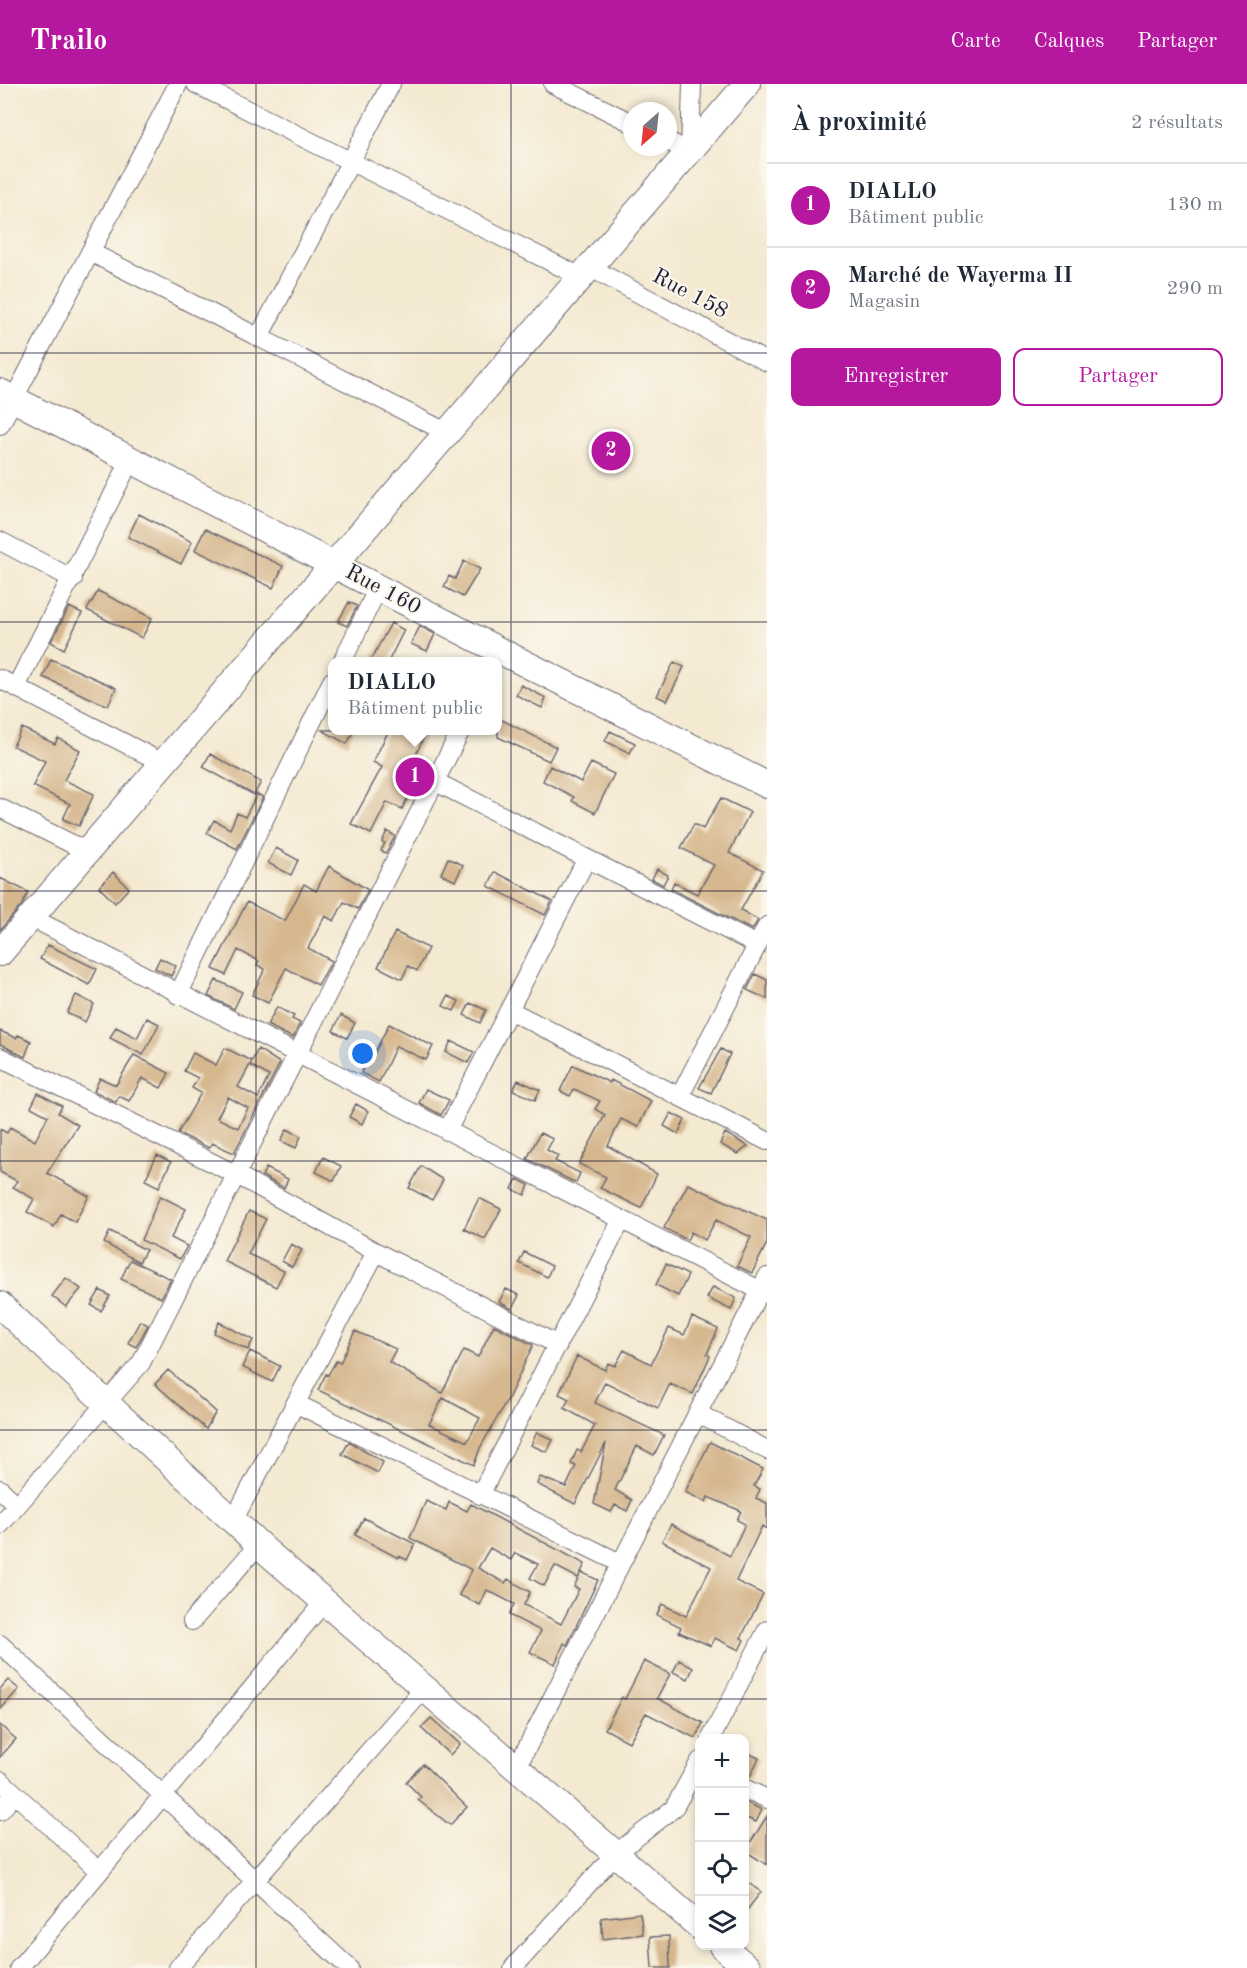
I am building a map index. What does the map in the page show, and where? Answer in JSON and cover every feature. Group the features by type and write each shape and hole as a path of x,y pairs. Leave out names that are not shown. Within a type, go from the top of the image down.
{"street":[{"path":"0,425 7,395 90,252 178,84"},
{"name":"Rue 158","path":"196,84 351,162 587,273 767,362"},
{"path":"260,337 391,84"},
{"path":"553,84 623,119"},
{"path":"679,147 692,84"},
{"path":"3,945 30,918 587,273 679,147 747,84"},
{"path":"90,252 448,433"},
{"name":"Rue 160","path":"7,395 130,461 336,564 498,656"},
{"path":"130,461 73,579 8,683 163,763"},
{"path":"0,541 73,579"},
{"path":"344,657 378,588"},
{"name":"Rue 160","path":"502,658 767,785"},
{"path":"178,995 328,691"},
{"path":"0,1525 141,1363 459,735"},
{"path":"436,782 757,945"},
{"path":"0,808 86,851"},
{"path":"447,1131 586,860"},
{"path":"30,918 621,1221 765,1287 697,1413 516,1769"},
{"path":"680,1096 767,926"},
{"path":"509,1010 767,1141"},
{"path":"0,1057 237,1175 376,1252 558,1345"},
{"path":"480,1495 621,1221"},
{"path":"234,1521 376,1252"},
{"path":"0,1305 324,1602 695,1924"},
{"path":"297,1404 620,1563"},
{"path":"697,1413 767,1450"},
{"path":"0,1489 17,1505"},
{"path":"192,1621 259,1544"},
{"path":"21,1967 324,1602"},
{"path":"713,1734 766,1633"},
{"path":"0,1644 349,1968"},
{"path":"178,1968 424,1689"},
{"path":"513,1968 614,1855 674,1808 695,1770"},
{"path":"0,1780 99,1871"},
{"path":"749,1790 767,1799"},
{"path":"0,1811 15,1794"},
{"path":"727,1950 748,1968"}],"building":[{"path":"139,514 192,542 181,564 128,537"},
{"path":"205,529 283,566 273,588 195,550"},
{"path":"464,561 480,569 463,597 444,587 449,576 455,579"},
{"path":"98,591 152,618 142,638 87,610"},
{"path":"349,602 357,606 347,626 338,622"},
{"path":"69,607 82,613 64,649 51,642"},
{"path":"391,623 404,630 390,657 373,657"},
{"path":"420,626 435,634 427,651 411,644"},
{"path":"51,659 116,688 108,706 43,677"},
{"path":"674,662 684,667 667,701 657,696"},
{"path":"521,685 546,698 542,708 516,695"},
{"path":"502,720 556,747 549,761 498,737 502,735"},
{"path":"22,728 55,744 58,738 80,750 64,780 94,794 79,826 63,819 70,804 33,786 45,761 13,746"},
{"path":"610,731 635,743 630,753 605,741"},
{"path":"331,735 352,735 347,744"},
{"path":"386,735 425,735 405,779 415,784 402,809 387,802 371,834 351,824 382,767 373,762"},
{"path":"210,754 261,782 254,795 203,767"},
{"path":"591,763 614,774 595,813 572,801 574,797 543,781 550,766 581,782"},
{"path":"257,794 263,797 237,849 207,833 214,820 230,829 237,813 245,817"},
{"path":"721,798 750,812 729,853 763,870 741,910 758,920 752,930 671,889 674,882 697,894 714,865 681,848 694,824 703,829"},
{"path":"387,831 395,836 386,853 381,851"},
{"path":"276,848 298,860 291,875 268,863"},
{"path":"448,858 463,865 455,881 441,874"},
{"path":"329,866 368,890 358,909 344,902 334,921 325,916 308,948 332,961 318,985 286,968 268,1003 252,995 265,969 257,965 259,961 238,950 226,975 213,969 247,902 285,921 304,884 316,891"},
{"path":"657,869 668,875 663,885 652,879"},
{"path":"113,872 129,888 115,903 99,887"},
{"path":"495,872 552,901 545,915 488,886"},
{"path":"0,878 28,892 22,905 0,930"},
{"path":"395,932 428,948 417,971 408,966 402,979 378,967"},
{"path":"48,945 97,969 89,985 40,959"},
{"path":"160,958 176,966 171,976 155,968"},
{"path":"755,974 767,980 767,999 747,990"},
{"path":"216,980 242,992 234,1009 208,996"},
{"path":"76,995 94,1004 85,1022 67,1013"},
{"path":"448,996 459,1001 454,1011 443,1006"},
{"path":"470,1003 486,1010 480,1023 464,1015"},
{"path":"277,1007 294,1016 292,1019 300,1023 293,1038 267,1025"},
{"path":"341,1015 355,1023 347,1038 333,1031"},
{"path":"147,1018 159,1024 143,1055 110,1038 116,1027 137,1038"},
{"path":"389,1024 433,1046 426,1060 396,1046 379,1082 361,1073 368,1059 371,1060"},
{"path":"0,1031 31,1041 25,1057 0,1044"},
{"path":"451,1041 474,1052 468,1063 446,1052"},
{"path":"225,1048 252,1061 258,1049 280,1063 234,1153 212,1143 209,1148 178,1133 201,1093 192,1088 198,1078 184,1071 193,1053 216,1065","holes":["252,1061 250,1065 269,1076 258,1098 238,1087","228,1097 248,1108 238,1128 217,1118"]},
{"path":"721,1049 730,1054 711,1093 699,1088"},
{"path":"134,1055 169,1073 161,1088 142,1078 129,1101 119,1096 116,1102 94,1091 100,1078 116,1085"},
{"path":"573,1065 610,1083 611,1080 651,1101 638,1127 621,1119 608,1146 657,1174 641,1208 600,1188 606,1177 579,1164 605,1115 595,1109 600,1101 574,1089 570,1096 560,1091"},
{"path":"518,1080 540,1090 535,1100 513,1090"},
{"path":"426,1089 449,1100 441,1115 419,1103"},
{"path":"38,1093 62,1106 58,1113 78,1125 47,1173 89,1196 75,1222 61,1214 54,1227 27,1212 34,1199 13,1187 17,1181 0,1172 0,1129 7,1133 10,1127 35,1141 48,1116 31,1107"},
{"path":"356,1104 368,1111 362,1124 349,1117"},
{"path":"671,1113 685,1120 678,1134 664,1126"},
{"path":"287,1129 301,1136 296,1148 281,1141"},
{"path":"540,1133 553,1139 547,1150 558,1156 555,1161 580,1173 576,1183 527,1159"},
{"path":"725,1133 748,1146 738,1154 720,1144"},
{"path":"157,1155 171,1162 159,1187 145,1180"},
{"path":"323,1157 341,1166 334,1181 316,1172"},
{"path":"421,1166 443,1180 432,1200 409,1188"},
{"path":"266,1168 288,1179 284,1188 262,1176"},
{"path":"517,1179 529,1185 525,1195 512,1189"},
{"path":"688,1184 767,1220 767,1243 752,1273 737,1266 751,1237 716,1220 705,1240 691,1232 687,1240 664,1228"},
{"path":"160,1196 186,1209 171,1238 187,1246 180,1259 141,1240"},
{"path":"479,1198 501,1209 485,1239 464,1229"},
{"path":"249,1211 266,1219 248,1254 284,1271 276,1287 224,1261"},
{"path":"110,1231 146,1250 139,1262 104,1243"},
{"path":"291,1244 302,1250 292,1267 282,1261"},
{"path":"524,1252 552,1266 547,1277 519,1263"},
{"path":"130,1260 171,1279 161,1298 121,1279"},
{"path":"666,1264 688,1275 678,1296 656,1285"},
{"path":"66,1278 81,1289 66,1307 52,1296"},
{"path":"713,1287 736,1298 731,1310 707,1298"},
{"path":"506,1289 519,1295 512,1309 499,1302"},
{"path":"100,1290 110,1296 101,1311 91,1305"},
{"path":"692,1317 718,1329 707,1354 710,1356 693,1394 670,1384 658,1408 605,1382 595,1403 664,1435 654,1455 637,1446 615,1490 632,1500 627,1511 615,1505 611,1512 594,1504 606,1443 575,1504 537,1484 540,1477 566,1487 576,1466 571,1464 577,1450 581,1452 595,1425 564,1408 569,1399 559,1394 577,1356 605,1370 608,1363 615,1366 624,1350 651,1364 669,1328 684,1335"},
{"path":"140,1321 148,1325 136,1347 128,1343"},
{"path":"219,1322 253,1340 248,1350 214,1333"},
{"path":"494,1325 533,1345 509,1397 480,1448 474,1465 318,1390 336,1361 340,1363 355,1331 396,1349 389,1362 442,1393 464,1350 478,1357","holes":["443,1398 480,1418 467,1442 429,1424"]},
{"path":"250,1351 280,1366 272,1382 242,1367"},
{"path":"168,1370 216,1412 206,1429 155,1384"},
{"path":"537,1432 553,1440 547,1452 531,1445"},
{"path":"349,1442 383,1462 378,1473 342,1454"},
{"path":"710,1442 763,1469 754,1486 760,1489 756,1498 767,1503 767,1529 762,1526 736,1581 763,1594 741,1638 744,1640 739,1650 715,1638 711,1646 679,1632 681,1627 657,1615 662,1604 686,1616 711,1567 662,1541 671,1524 730,1556 745,1524 737,1520 741,1511 708,1497 706,1502 685,1492"},
{"path":"426,1501 446,1510 449,1502 467,1511 471,1504 585,1564 581,1572 598,1580 567,1645 564,1643 555,1664 530,1652 541,1631 509,1615 514,1604 487,1590 480,1605 459,1595 472,1570 410,1538","holes":["490,1548 511,1560 515,1553 538,1564 530,1578 544,1586 555,1566 578,1578 581,1572 574,1587 579,1589 561,1624 524,1605 530,1592 508,1579 505,1583 478,1568"]},
{"path":"364,1518 415,1544 407,1560 399,1556 398,1558 355,1535"},
{"path":"679,1660 693,1668 688,1679 673,1672"},
{"path":"644,1661 670,1674 657,1698 703,1723 695,1734 695,1738 646,1713 629,1742 605,1729 622,1697 625,1699"},
{"path":"8,1680 19,1689 0,1710 0,1689"},
{"path":"431,1718 460,1744 450,1755 421,1728"},
{"path":"0,1725 16,1739 0,1757"},
{"path":"749,1753 759,1758 749,1778"},
{"path":"423,1764 467,1807 450,1825 418,1800 421,1797 406,1782"},
{"path":"749,1804 762,1810 756,1822 749,1819"},
{"path":"767,1816 767,1865 749,1854 749,1845"},
{"path":"749,1884 761,1892 749,1908"},
{"path":"640,1913 643,1934 603,1939 601,1918"},
{"path":"669,1936 670,1968 652,1968 650,1937"}],"place":[{"name":"Marché de Wayerma II","path":"611,451"},
{"name":"DIALLO","path":"415,777"}]}
